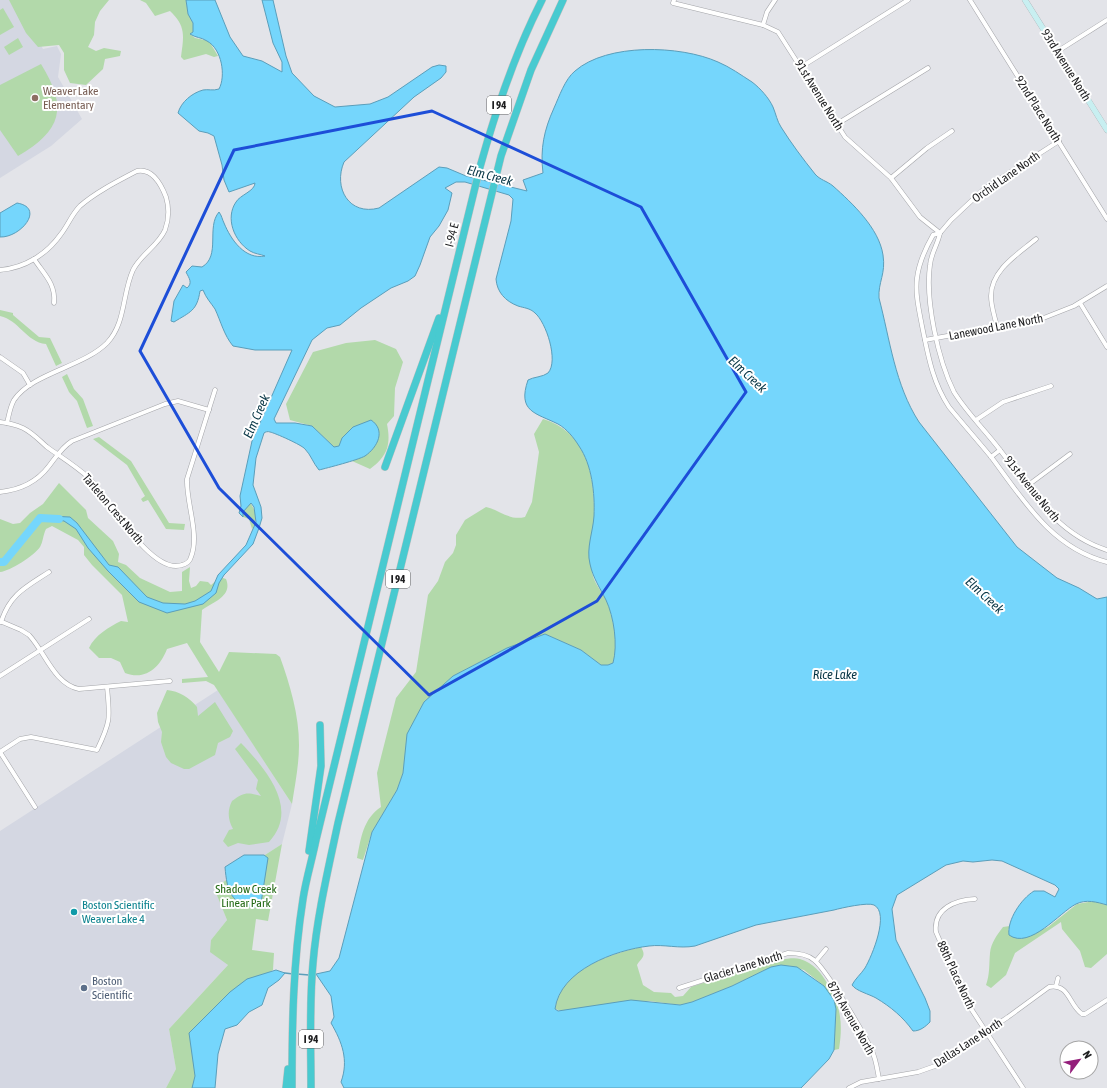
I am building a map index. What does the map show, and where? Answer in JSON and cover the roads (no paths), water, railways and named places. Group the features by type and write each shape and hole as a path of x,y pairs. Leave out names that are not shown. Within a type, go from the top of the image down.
{"highway":[{"name":"I-94 E","path":"451,282 480,167 504,88 521,44 542,0"},
{"name":"I 94","path":"311,1088 311,991 313,963 320,904 338,823 501,156 531,70 563,0"},
{"name":"I 94","path":"292,1088 292,1027 294,990 303,899 451,282"},
{"path":"385,467 451,282"},
{"path":"303,899 320,782 320,725"},
{"path":"286,1088 292,1027"}],"main road":[{"name":"93rd Avenue North","path":"1025,0 1107,130"}],"street":[{"path":"763,25 766,12 775,0"},
{"path":"801,67 908,0"},
{"name":"92nd Place North","path":"970,0 1107,219"},
{"name":"91st Avenue North","path":"673,1 763,25 778,32 837,124 852,144 871,158 891,178 920,217 940,233"},
{"path":"1058,51 1107,20"},
{"path":"837,124 928,68"},
{"path":"891,178 927,148 952,131"},
{"name":"Orchid Lane North","path":"940,233 984,189 1058,141"},
{"path":"0,270 20,266 34,259 53,244 61,235 74,213 90,198 137,171 144,170 150,173 164,192 167,201 167,225 159,240 142,256 134,269 117,328 108,342 94,354 30,385 14,399 7,423"},
{"name":"91st Avenue North","path":"940,233 930,262 928,288 937,338 948,379 958,398 1048,513 1063,527 1086,541 1107,550"},
{"name":"91st Avenue North","path":"940,233 934,235 927,247 920,264 917,278 918,299 932,373 945,400 1030,510 1049,531 1078,551 1107,562"},
{"path":"997,328 991,296 995,279 1006,265 1036,239"},
{"path":"34,259 52,285 55,292 54,302"},
{"name":"Lanewood Lane North","path":"925,340 1041,319 1080,302 1107,286"},
{"path":"1080,302 1107,347"},
{"path":"0,358 23,373 30,385"},
{"path":"976,420 1003,402 1023,394 1051,386"},
{"path":"0,492 21,487 34,481 43,473 65,446 76,438 171,402 187,403 209,410 216,390"},
{"name":"Tarleton Crest North","path":"0,422 7,423 30,432 88,477 128,530 156,557 171,566 179,566 185,564 191,557 193,543 192,516 187,488 187,479 209,410"},
{"name":"91st Avenue North","path":"990,457 1000,450"},
{"path":"1027,486 1070,454"},
{"path":"49,572 17,594 6,608 0,622 21,630 29,635 58,676 67,685 79,689 170,681"},
{"path":"0,676 89,619"},
{"path":"35,807 0,752 20,739 31,737 97,750 110,718 107,687"},
{"name":"88th Place North","path":"976,899 964,900 945,908 938,915 935,926 938,937 960,989 1023,1088"},
{"path":"816,961 826,949"},
{"name":"Glacier Lane North","path":"678,988 788,953 800,954 816,961"},
{"name":"87th Avenue North","path":"816,961 824,971 869,1044 876,1064 879,1079"},
{"path":"1058,978 1056,986 1066,992 1082,1014 1089,1012 1107,1000"},
{"name":"Dallas Lane North","path":"849,1088 861,1082 918,1072 930,1068 986,1032 1044,989 1056,986"}],"water":[{"name":"Rice Lake","path":"186,0 215,0 230,37 243,56 262,61 282,72 282,62 273,43 262,0 273,0 286,56 292,73 314,96 335,107 370,104 388,97 432,67 439,65 446,66 446,72 441,78 414,97 344,162 341,172 342,190 346,198 359,208 379,208 439,167 447,168 466,176 527,191 523,180 543,173 542,156 545,132 565,83 575,71 589,62 606,55 624,51 644,50 684,52 702,56 722,64 740,74 758,87 767,97 778,122 785,133 815,174 833,186 856,208 876,235 884,262 879,298 890,346 904,393 919,422 1017,547 1057,578 1079,588 1097,599 1107,597 1107,905 1092,902 1080,902 1069,908 1035,934 1026,938 1017,938 1009,935 1010,923 1016,910 1024,899 1034,891 1044,891 1055,897 1059,889 1055,885 1002,861 992,860 973,862 963,861 946,865 897,895 892,909 896,940 930,1011 930,1022 926,1026 916,1031 913,1031 901,1017 887,1005 856,989 852,985 865,968 878,935 880,917 878,910 871,904 756,925 695,946 649,946 621,952 591,964 578,973 567,983 559,995 555,1009 558,1011 631,1000 680,1005 692,1002 732,986 771,967 781,965 797,967 824,986 834,1000 836,1009 834,1050 829,1059 801,1088 344,1088 341,1082 344,1066 343,1051 331,1023 334,1017 331,996 316,974 330,971 339,958 372,832 397,790 403,773 407,734 424,702 453,676 507,648 545,634 581,650 601,665 613,663 615,640 613,623 609,607 593,574 589,558 594,507 592,480 587,462 573,437 558,424 536,414 527,405 525,399 525,391 528,380 548,373 551,367 552,351 547,333 543,324 533,311 509,302 502,296 497,284 496,279 511,221 513,199 509,195 465,182 456,182 445,188 452,193 448,210 439,226 430,237 415,276 408,281 391,288 361,308 340,325 327,328 312,340 274,419 276,423 295,423 312,426 334,447 339,446 342,438 353,427 371,420 376,424 379,433 377,443 374,448 361,458 319,470 303,447 273,433 264,433 256,458 253,485 261,507 262,518 259,528 253,544 224,575 219,583 216,593 203,604 167,613 139,602 108,571 88,548 76,529 64,521 49,519 49,516 70,517 77,523 109,565 118,567 147,597 163,603 185,604 195,601 211,591 218,575 246,545 256,522 254,507 251,503 243,512 243,517 239,513 241,506 240,496 252,441 292,350 255,350 233,346 225,333 215,309 203,290 200,291 197,303 192,310 174,322 171,321 174,301 183,285 187,288 190,284 190,280 186,272 192,266 202,267 208,262 211,256 215,218 219,212 231,236 245,252 251,255 265,256 252,252 244,247 236,235 231,222 231,215 236,202 253,188 255,183 229,192 224,180 222,165 214,136 199,131 178,113 184,102 195,93 203,90 219,89 222,77 221,63 216,50 207,41 190,34 193,32 193,23 188,14"},
{"path":"17,203 25,206 29,211 30,216 27,222 15,233 0,237 0,213"},
{"path":"244,855 264,855 268,858 261,903 256,907 248,906 236,900 229,890 227,883 225,867"},
{"path":"276,970 285,973 279,980 268,988 262,1005 249,1012 237,1025 225,1029 218,1054 215,1088 192,1088 195,1076 189,1033 230,992 247,979"}],"waterway":[{"name":"Elm Creek","path":"0,562 4,562 40,518 59,519"},
{"path":"285,973 293,974"},
{"path":"297,974 309,975"}],"place":[{"name":"Weaver Lake Elementary","path":"35,98"},
{"name":"Boston Scientific Weaver Lake 4","path":"74,912"},
{"name":"Boston Scientific","path":"84,988"}],"park label":[{"name":"Shadow Creek Linear Park","path":"246,896"}]}
